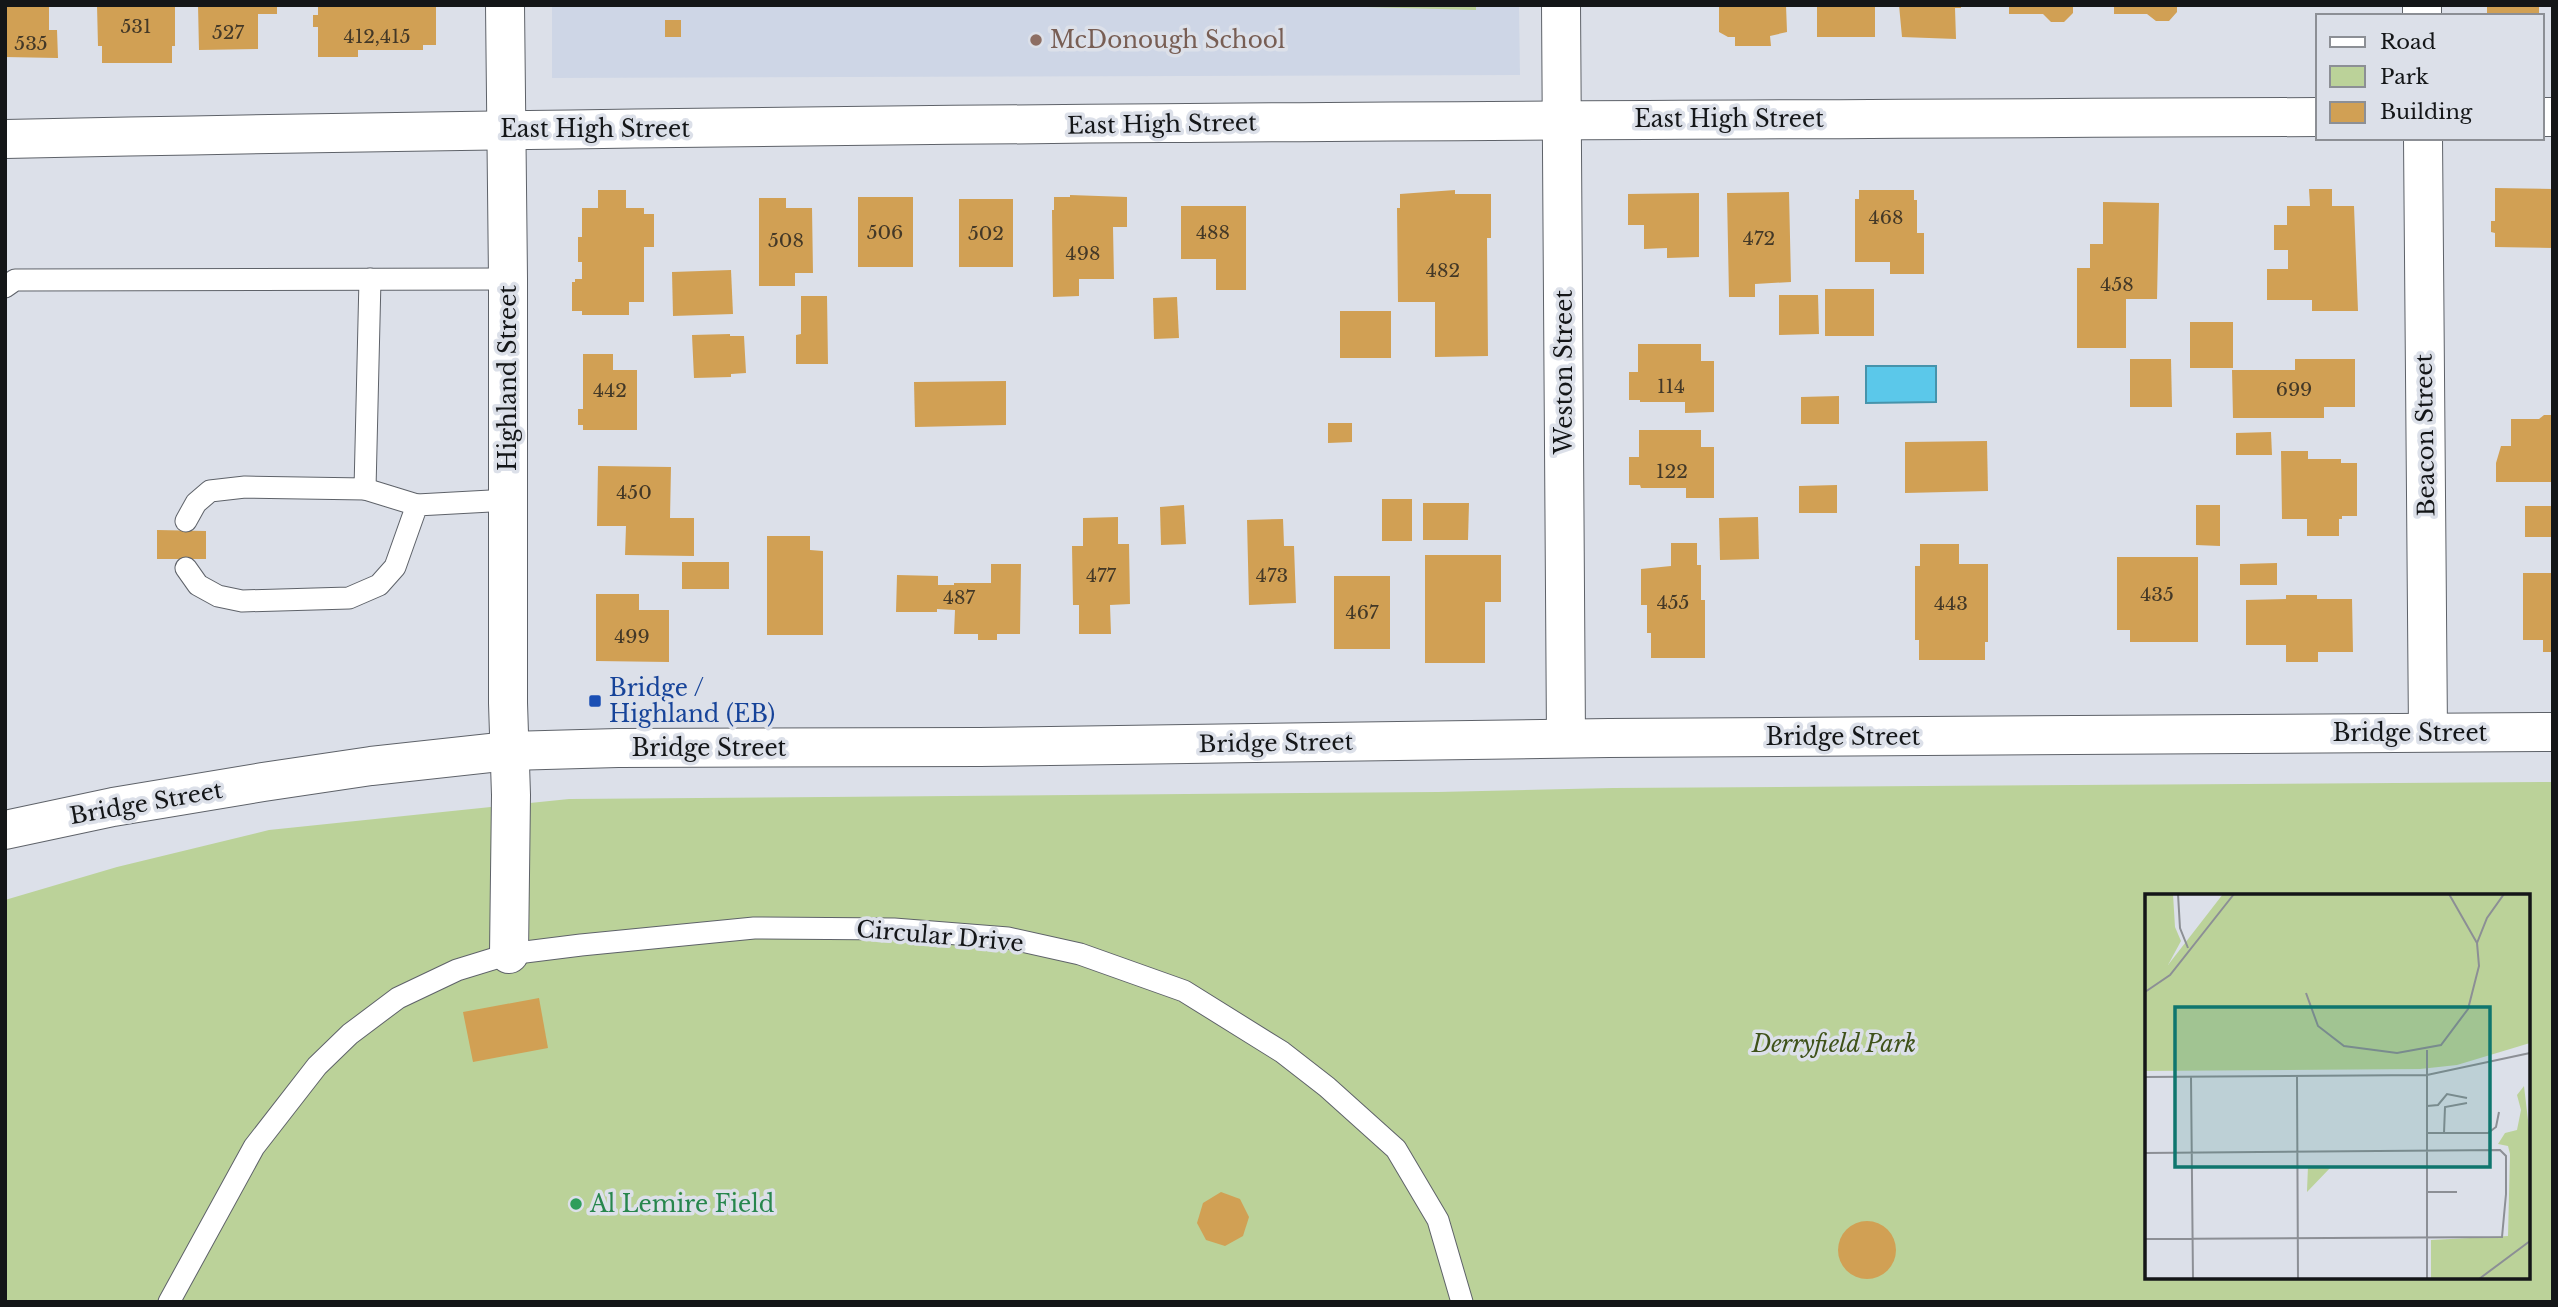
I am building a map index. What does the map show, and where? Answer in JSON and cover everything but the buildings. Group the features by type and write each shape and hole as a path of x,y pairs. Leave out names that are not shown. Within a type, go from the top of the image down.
{"street":[{"name":"Highland Street","path":"505,5 509,751"},
{"name":"Weston Street","path":"1561,5 1566,738"},
{"name":"East High Street","path":"5,139 507,128 564,130 1562,120 2316,117"},
{"name":"Beacon Street","path":"2423,140 2428,732"},
{"name":"Bridge Street","path":"5,830 113,807 262,782 371,766 509,751 1566,738 2553,732"},
{"path":"509,751 509,954"}],"lane":[{"path":"365,489 370,279"},
{"path":"5,287 15,280 508,279"},
{"path":"186,521 196,503 210,491 245,486 365,489 417,505 509,500"},
{"path":"186,568 198,585 218,596 242,601 349,598 379,585 395,567 417,505"},
{"name":"Circular Drive","path":"169,1302 254,1147 317,1066 350,1034 398,998 457,971 509,954 754,928 894,929 1020,941 1080,954 1184,991 1282,1052 1327,1087 1396,1149 1438,1220 1462,1302"}],"shaded area":[{"name":"McDonough School","path":"552,5 1519,5 1520,75 552,78"}],"green space":[{"path":"1293,5 1476,5 1476,10"},
{"name":"Derryfield Park","path":"2553,782 2553,1302 5,1302 5,900 117,867 269,830 569,799 1438,792 1613,788"}],"water":[{"path":"1866,366 1936,366 1936,402 1866,403"}],"place":[{"name":"McDonough School","path":"1036,40"},
{"name":"Bridge / Highland (EB)","path":"595,701"},
{"name":"Al Lemire Field","path":"576,1204"}]}
